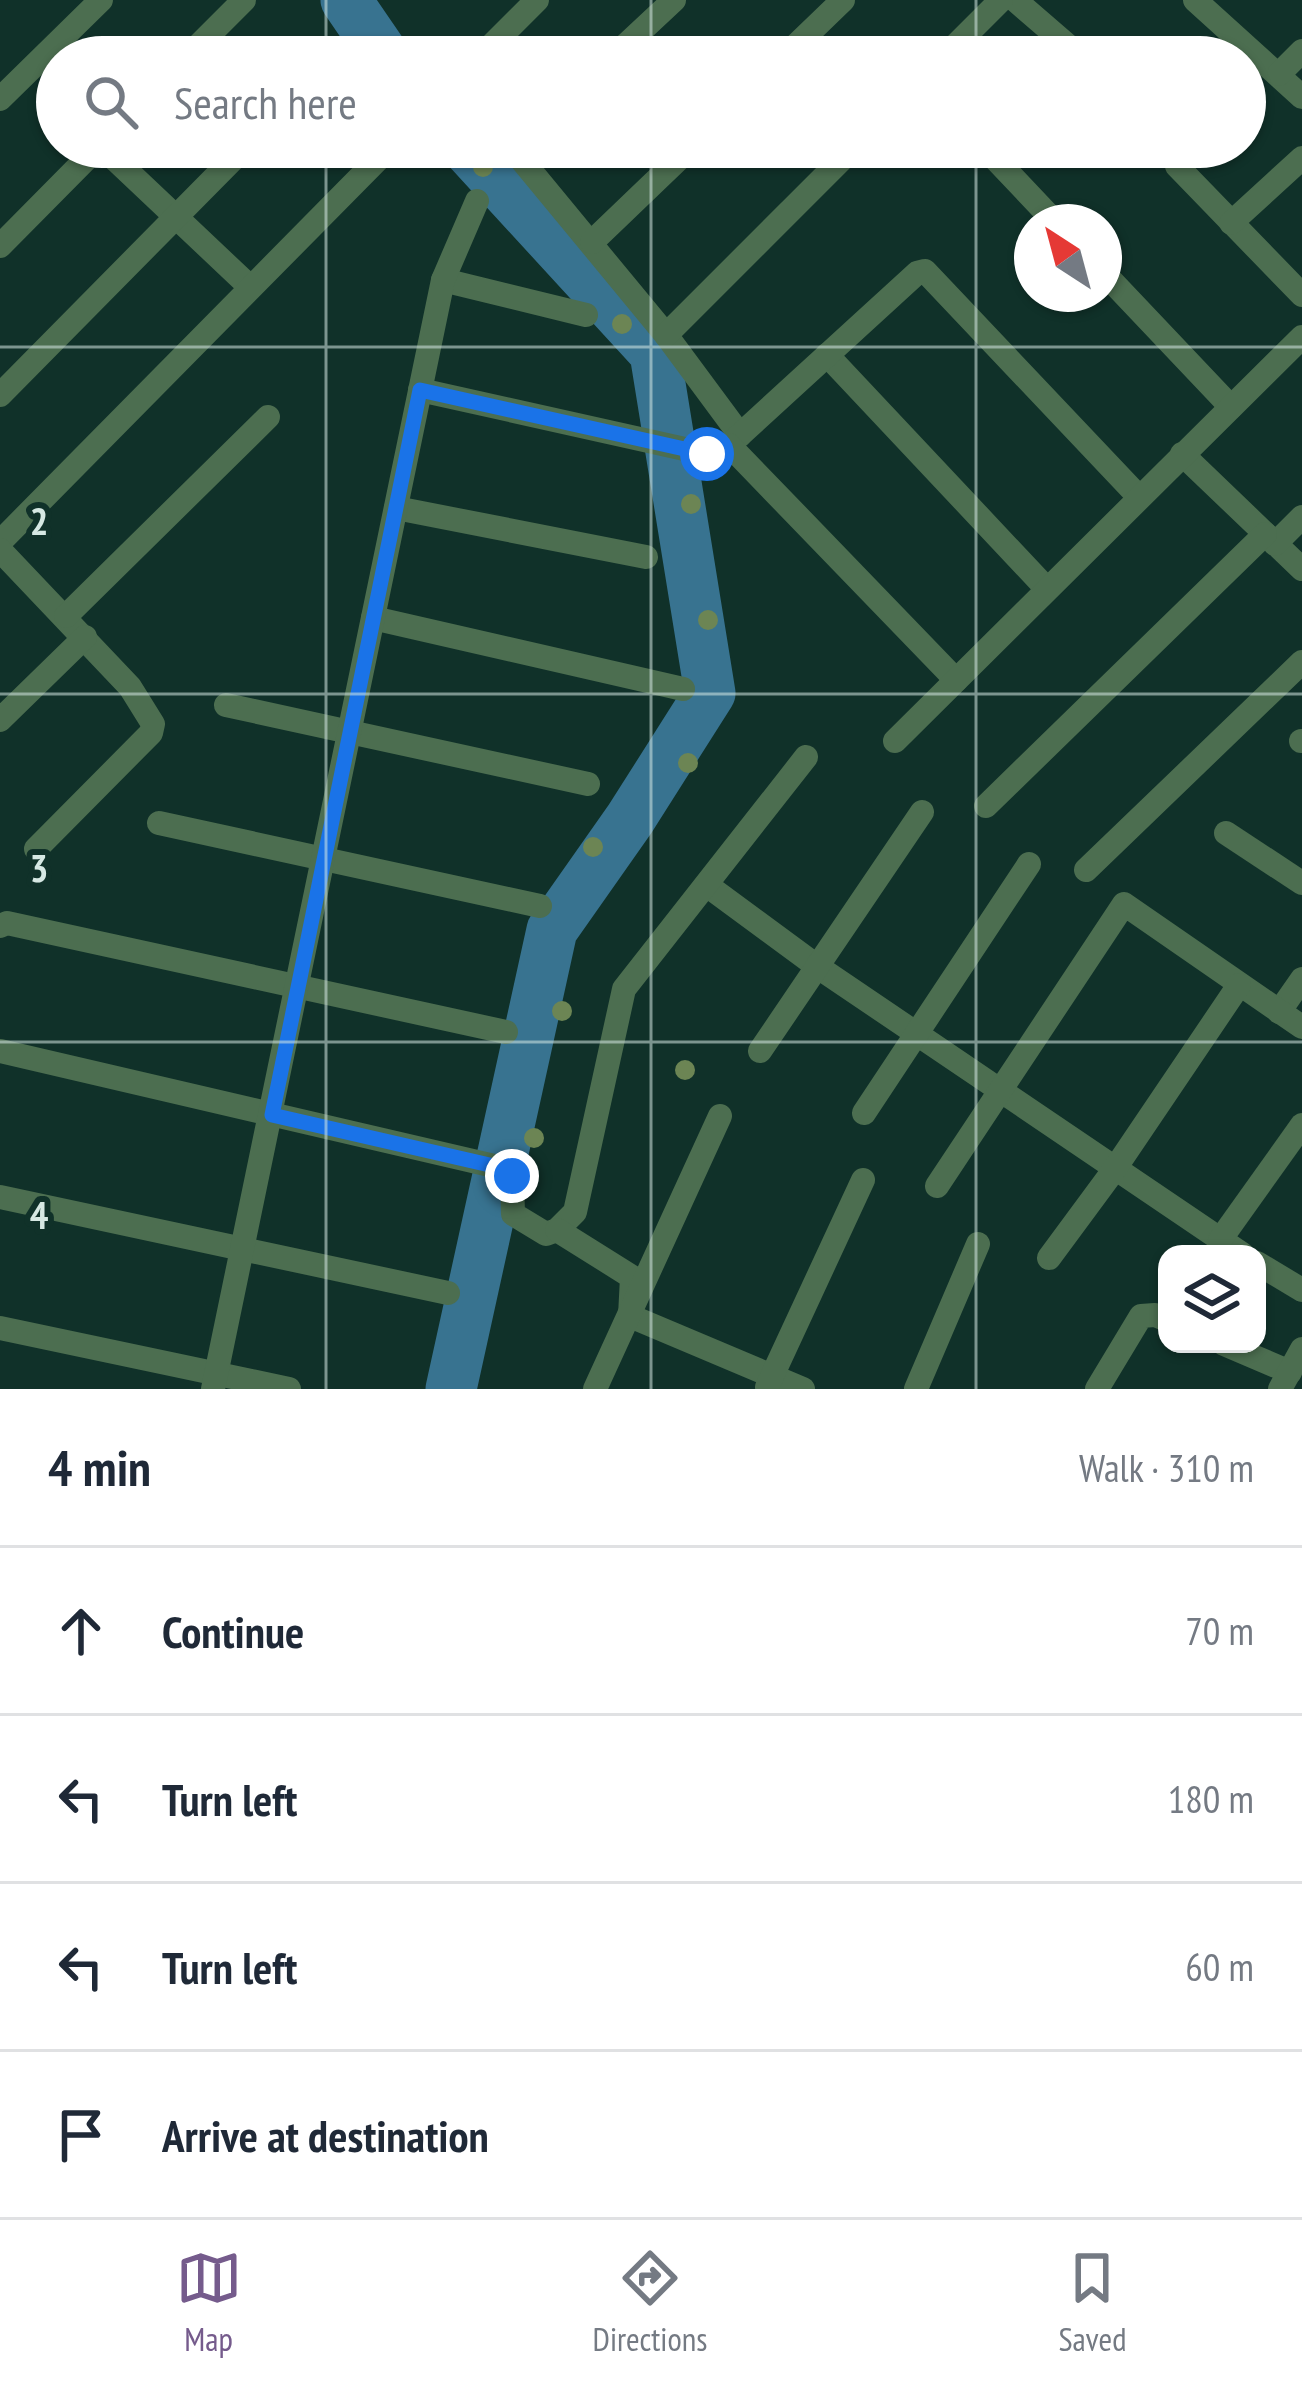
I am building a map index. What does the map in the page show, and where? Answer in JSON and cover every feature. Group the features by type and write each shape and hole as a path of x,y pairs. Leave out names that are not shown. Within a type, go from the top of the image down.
{"street":[{"path":"64,36 100,0"},
{"path":"208,36 244,0"},
{"path":"501,36 537,0"},
{"path":"635,36 674,0"},
{"path":"806,36 843,0"},
{"path":"965,36 1001,0"},
{"path":"1015,0 1057,36"},
{"path":"1195,0 1236,36"},
{"path":"1279,74 1302,51"},
{"path":"0,99 36,63"},
{"path":"1266,63 1302,98"},
{"path":"1232,223 1302,158"},
{"path":"0,246 79,168"},
{"path":"123,168 249,286"},
{"path":"0,395 223,168"},
{"path":"37,849 153,729 130,687 2,553 249,286 369,168"},
{"path":"529,168 666,335 735,440 956,680"},
{"path":"592,242 669,168"},
{"path":"666,335 833,168"},
{"path":"1004,168 1038,204"},
{"path":"1179,168 1302,295"},
{"path":"215,1381 443,280 477,201"},
{"path":"420,390 707,454 735,440 917,273 925,271 1139,497"},
{"path":"443,280 586,316"},
{"path":"1122,292 1231,407"},
{"path":"895,741 1302,337"},
{"path":"827,355 1047,589"},
{"path":"67,616 268,417"},
{"path":"1182,454 1302,569"},
{"path":"396,508 646,557"},
{"path":"986,806 1270,539 1302,517"},
{"path":"373,618 682,689"},
{"path":"0,720 85,637"},
{"path":"1086,870 1302,662"},
{"path":"226,705 588,784"},
{"path":"552,1232 575,1212 624,988 806,757"},
{"path":"760,1051 922,812"},
{"path":"159,823 540,906"},
{"path":"1226,833 1302,883"},
{"path":"864,1113 1029,864"},
{"path":"708,886 1211,1243 1302,1125"},
{"path":"937,1186 1124,904 1302,1027"},
{"path":"0,926 7,923 506,1031"},
{"path":"1280,1012 1302,979"},
{"path":"1049,1258 1239,985"},
{"path":"0,1051 507,1169 512,1176 513,1214 632,1277 630,1316"},
{"path":"596,1389 720,1116"},
{"path":"769,1382 862,1180"},
{"path":"0,1197 448,1293"},
{"path":"916,1389 978,1244"},
{"path":"1266,1268 1302,1290"},
{"path":"1097,1389 1136,1321 1158,1314"},
{"path":"630,1316 769,1382 803,1389"},
{"path":"0,1328 215,1381 289,1389"},
{"path":"1247,1353 1290,1370"}],"waterway":[{"path":"346,0 371,36"},
{"path":"451,1389 552,930 710,693 655,353 485,168"}],"route":[{"path":"512,1176 507,1169 272,1115 420,390 707,454"}]}
